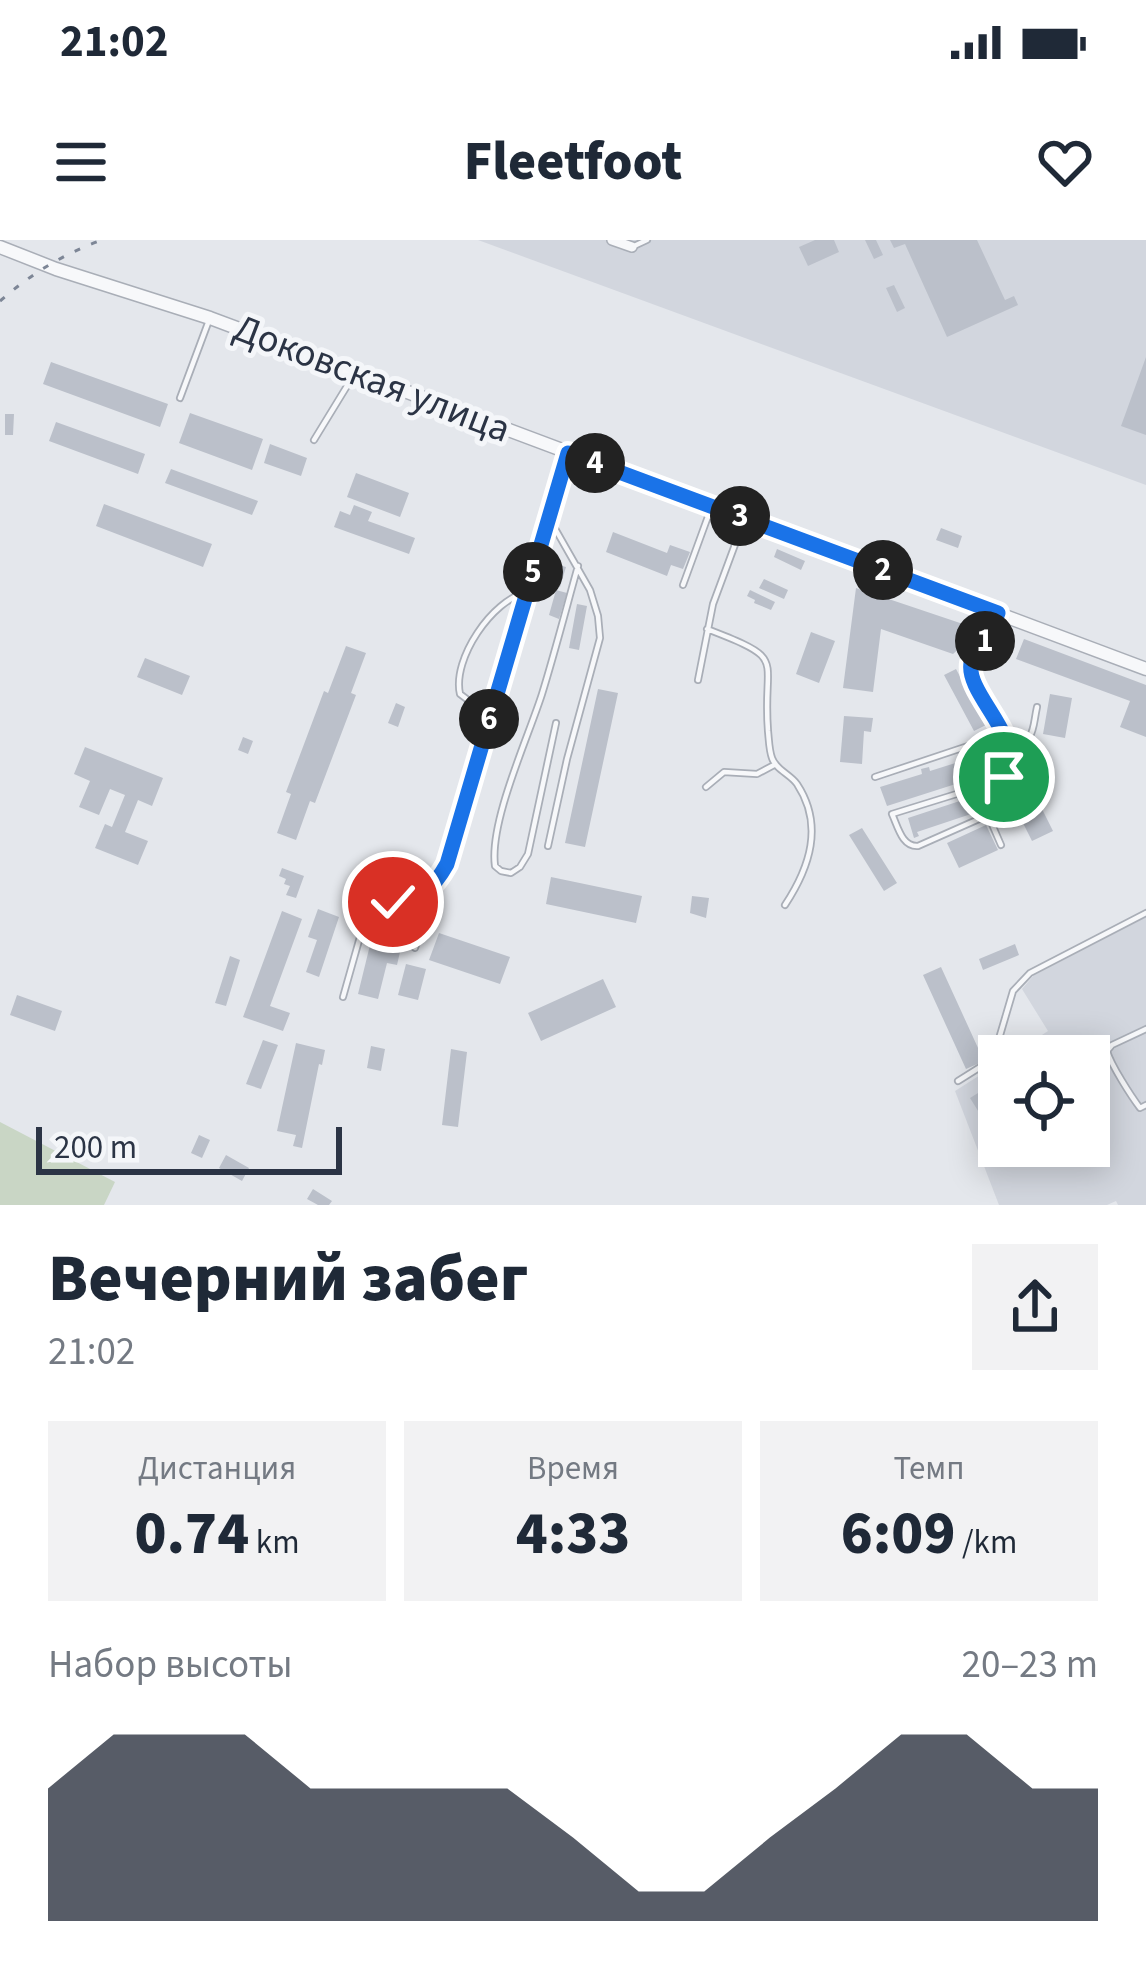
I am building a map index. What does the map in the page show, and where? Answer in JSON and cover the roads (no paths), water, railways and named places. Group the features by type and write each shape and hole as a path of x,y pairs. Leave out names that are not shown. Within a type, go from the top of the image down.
{"street":[{"path":"612,240 632,247"},
{"name":"Доковская улица","path":"0,247 210,318 1146,669"}],"lane":[{"path":"632,247 647,240"},
{"path":"180,398 210,318"},
{"path":"314,440 355,374"},
{"path":"350,900 369,905 416,897 429,890 447,864 568,453"},
{"path":"683,585 712,506"},
{"path":"548,518 590,590 599,638 548,847"},
{"path":"698,680 721,578 745,518"},
{"path":"556,723 528,854 511,873 500,871 494,856 499,824 578,566"},
{"path":"494,706 460,694 460,666 473,638 515,595 527,592"},
{"path":"988,815 910,847 892,814 982,786 1011,769 1010,748 973,679 970,664 989,637 998,613"},
{"path":"707,629 748,645 768,664 770,754 774,765 798,785 813,824 806,866 785,905"},
{"path":"1010,748 1030,739 1037,707"},
{"path":"875,777 1004,734"},
{"path":"706,787 724,772 757,774 774,765"},
{"path":"982,786 1001,844"},
{"path":"415,948 438,879"},
{"path":"344,998 369,905"},
{"path":"958,1081 993,1059 1013,991 1030,973 1146,913"},
{"path":"1146,1028 1107,1051 1135,1104 1146,1105"}],"railway":[{"path":"0,301 48,266 102,240"}]}
